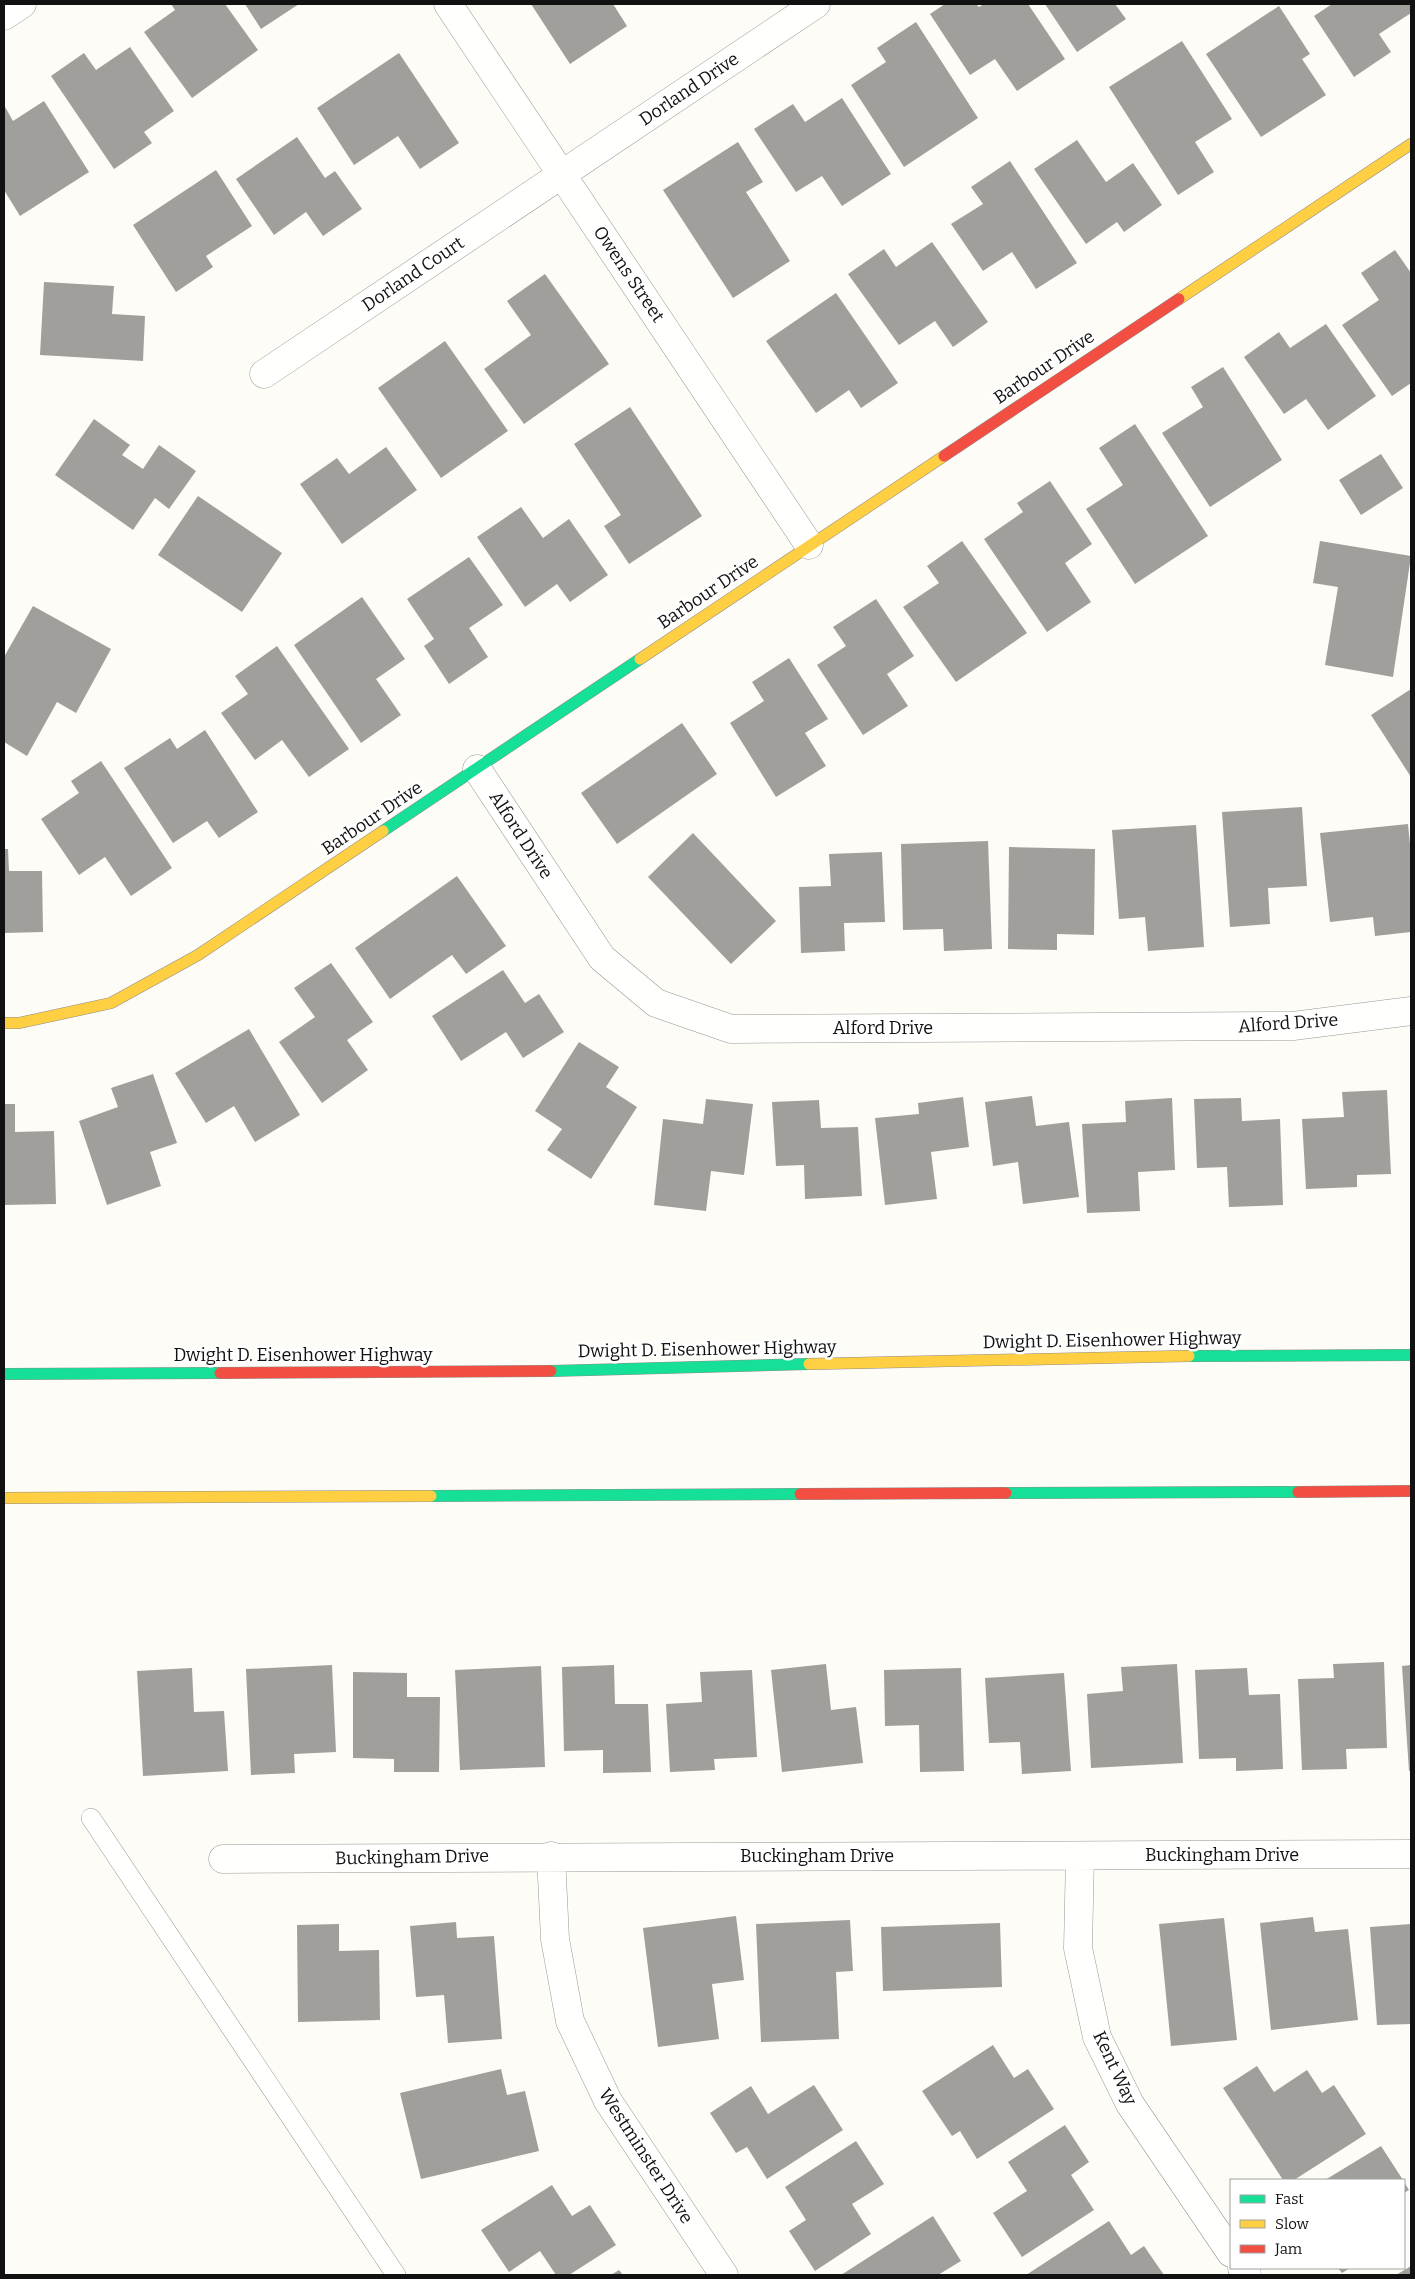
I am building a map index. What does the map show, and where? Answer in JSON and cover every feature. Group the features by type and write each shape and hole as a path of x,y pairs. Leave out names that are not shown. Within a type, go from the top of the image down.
{"main road":[{"name":"Barbour Drive","path":"4,1023 19,1023 111,1002 198,955 1411,144"},
{"name":"Dwight D. Eisenhower Highway","path":"4,1374 508,1372 1123,1356 1411,1355"},
{"path":"4,1498 1411,1491"}],"street":[{"path":"4,16 22,4"},
{"name":"Owens Street","path":"448,4 809,545"},
{"name":"Dorland Drive","path":"561,174 816,4"},
{"name":"Dorland Court","path":"264,374 561,174"},
{"name":"Alford Drive","path":"477,768 602,958 656,1003 731,1029 1293,1026 1411,1011"},
{"name":"Buckingham Drive","path":"223,1859 551,1856 1411,1854"},
{"name":"Westminster Drive","path":"551,1856 554,1938 570,2021 608,2101 724,2275"},
{"name":"Kent Way","path":"1080,1856 1078,1948 1098,2037 1130,2104 1230,2252"}],"lane":[{"path":"91,1818 396,2275"}],"building":[{"path":"171,4 225,4 258,50 192,98 144,32 175,10"},
{"path":"245,4 299,4 261,29"},
{"path":"531,4 613,4 627,26 570,64"},
{"path":"945,4 976,4 979,7 984,4 1028,4 1065,59 1017,91 995,59 970,75 930,14"},
{"path":"1045,4 1115,4 1126,19 1077,52"},
{"path":"1332,4 1410,4 1411,13 1379,34 1391,52 1354,77 1314,16"},
{"path":"1279,6 1310,54 1302,59 1326,95 1261,137 1206,54"},
{"path":"916,22 978,118 904,167 851,85 886,62 877,48"},
{"path":"1182,41 1232,119 1195,142 1214,172 1178,195 1109,87"},
{"path":"130,47 174,111 144,132 152,143 114,169 51,76 84,53 96,70"},
{"path":"399,53 459,143 420,169 398,136 354,165 317,108"},
{"path":"842,98 891,174 842,206 822,176 796,192 754,129 793,104 805,122"},
{"path":"44,101 89,172 20,216 4,190 4,105 13,121"},
{"path":"297,137 325,178 335,171 362,209 323,236 306,212 274,235 236,179"},
{"path":"1077,140 1106,182 1133,163 1162,205 1124,232 1117,222 1086,244 1034,169"},
{"path":"738,142 763,182 746,192 790,261 733,298 663,190"},
{"path":"1010,161 1077,263 1036,289 1012,252 983,271 951,224 983,204 971,187"},
{"path":"216,170 252,226 206,256 213,267 176,292 133,225"},
{"path":"932,242 988,322 953,347 935,321 899,345 848,274 884,249 896,267"},
{"path":"1395,250 1411,273 1411,383 1392,396 1342,325 1379,300 1361,273"},
{"path":"545,274 609,364 524,424 484,369 531,335 507,301"},
{"path":"44,282 114,286 112,314 145,316 143,361 40,355"},
{"path":"836,293 898,383 861,408 849,390 816,413 766,341"},
{"path":"1326,324 1376,396 1328,430 1306,399 1284,414 1244,357 1279,332 1290,348"},
{"path":"445,341 508,431 441,478 378,388"},
{"path":"1223,367 1282,460 1210,507 1162,433 1203,407 1191,387"},
{"path":"630,407 702,516 629,564 604,526 621,515 574,444"},
{"path":"94,419 130,445 122,455 143,469 159,445 196,471 169,509 155,498 133,530 55,475"},
{"path":"1135,424 1208,536 1135,584 1086,509 1123,485 1099,448"},
{"path":"386,447 417,490 342,544 300,484 337,458 349,474"},
{"path":"1381,454 1403,488 1361,515 1339,480"},
{"path":"1050,481 1092,544 1065,563 1091,602 1047,632 984,539 1023,512 1017,503"},
{"path":"198,496 282,553 242,612 158,555"},
{"path":"521,507 543,538 569,519 608,575 570,602 557,584 525,607 477,537"},
{"path":"962,541 1027,633 956,682 903,607 939,583 927,566"},
{"path":"1320,541 1411,556 1393,677 1325,665 1338,587 1313,583"},
{"path":"469,557 503,605 469,628 488,657 449,684 424,646 434,639 407,599"},
{"path":"362,597 405,659 376,679 401,715 361,743 294,645"},
{"path":"876,599 914,656 887,674 908,706 863,735 817,665 846,646 833,627"},
{"path":"33,606 111,649 76,713 57,702 27,756 4,742 4,657"},
{"path":"277,646 349,749 309,777 282,740 255,760 221,713 248,694 235,676"},
{"path":"789,658 828,719 805,733 826,766 776,797 730,723 764,701 752,682"},
{"path":"1411,689 1411,777 1371,715"},
{"path":"682,723 717,774 617,844 581,793"},
{"path":"205,730 258,812 219,838 207,821 173,843 124,768 170,738 177,749"},
{"path":"101,761 172,868 131,896 105,857 79,875 41,819 79,793 71,781"},
{"path":"1302,807 1307,886 1268,888 1270,924 1230,927 1222,812"},
{"path":"1408,824 1411,854 1411,932 1375,936 1373,917 1330,922 1320,833"},
{"path":"1196,825 1204,947 1148,951 1145,917 1119,919 1112,830"},
{"path":"693,833 776,921 731,964 648,877"},
{"path":"988,841 992,949 944,951 943,929 903,930 901,844"},
{"path":"1009,847 1095,849 1094,935 1057,934 1057,950 1008,949"},
{"path":"4,849 8,849 9,871 42,871 43,932 4,933"},
{"path":"882,852 885,922 844,923 845,951 801,953 799,887 831,886 829,854"},
{"path":"457,876 506,946 466,974 452,955 390,999 355,948"},
{"path":"331,963 373,1022 347,1040 368,1070 322,1103 279,1042 315,1017 294,988"},
{"path":"503,970 525,1003 539,994 564,1032 523,1058 506,1032 461,1061 432,1016"},
{"path":"249,1029 300,1115 255,1142 234,1106 206,1123 175,1073"},
{"path":"579,1042 619,1067 606,1087 637,1107 591,1179 547,1150 562,1129 535,1111"},
{"path":"153,1074 177,1143 150,1152 161,1186 107,1205 79,1121 118,1107 111,1088"},
{"path":"1387,1090 1391,1174 1357,1175 1357,1187 1306,1189 1302,1119 1344,1117 1342,1092"},
{"path":"1032,1096 1036,1126 1069,1122 1079,1197 1023,1204 1018,1162 993,1166 985,1102"},
{"path":"963,1097 969,1147 931,1152 937,1199 885,1205 875,1118 919,1114 918,1103"},
{"path":"1172,1098 1175,1170 1138,1172 1140,1211 1087,1213 1082,1124 1126,1122 1125,1101"},
{"path":"1241,1098 1242,1121 1280,1119 1283,1205 1229,1207 1227,1167 1197,1168 1194,1099"},
{"path":"706,1099 753,1104 744,1175 711,1171 706,1211 654,1205 663,1119 703,1124"},
{"path":"819,1100 821,1128 858,1127 862,1196 805,1199 804,1165 776,1166 772,1102"},
{"path":"4,1104 15,1104 15,1132 54,1131 56,1204 4,1205"},
{"path":"1384,1662 1387,1748 1346,1749 1347,1769 1302,1770 1298,1679 1334,1678 1333,1664"},
{"path":"826,1664 831,1710 856,1707 863,1763 782,1772 771,1670"},
{"path":"1177,1664 1183,1763 1091,1768 1087,1694 1123,1691 1121,1667"},
{"path":"332,1665 336,1752 294,1754 295,1773 251,1775 246,1669"},
{"path":"614,1665 615,1704 648,1704 651,1772 603,1773 603,1750 564,1751 562,1667"},
{"path":"1411,1665 1411,1771 1409,1771 1402,1666"},
{"path":"541,1666 545,1767 460,1770 455,1670"},
{"path":"192,1668 194,1712 224,1711 228,1771 143,1776 137,1671"},
{"path":"961,1668 964,1771 920,1772 919,1725 885,1726 884,1670"},
{"path":"1247,1668 1249,1695 1280,1694 1283,1769 1236,1771 1236,1758 1199,1759 1195,1670"},
{"path":"752,1670 757,1757 714,1759 715,1770 670,1772 666,1704 702,1702 700,1672"},
{"path":"353,1672 407,1673 407,1697 440,1697 439,1772 394,1772 394,1759 353,1758"},
{"path":"1064,1673 1071,1771 1022,1774 1020,1742 989,1743 985,1678"},
{"path":"736,1916 744,1980 712,1984 719,2039 658,2047 643,1928"},
{"path":"1313,1917 1315,1932 1348,1929 1358,2020 1271,2030 1260,1923"},
{"path":"1224,1918 1237,2040 1171,2046 1159,1924"},
{"path":"850,1920 853,1971 836,1972 839,2039 761,2042 756,1924"},
{"path":"456,1922 457,1938 494,1936 502,2039 448,2043 444,1995 416,1997 410,1926"},
{"path":"1000,1923 1002,1987 883,1991 881,1927"},
{"path":"339,1924 339,1951 379,1950 380,2020 298,2022 297,1925"},
{"path":"1411,1924 1411,2024 1377,2025 1370,1927"},
{"path":"993,2045 1014,2078 1028,2069 1054,2109 977,2159 960,2131 952,2136 922,2091"},
{"path":"1257,2066 1274,2092 1307,2070 1322,2093 1334,2085 1366,2134 1296,2179 1282,2179 1223,2088"},
{"path":"501,2069 507,2095 525,2091 539,2151 421,2179 400,2093"},
{"path":"814,2085 843,2130 767,2179 747,2147 736,2153 710,2113 751,2086 768,2114"},
{"path":"1065,2125 1089,2162 1071,2175 1094,2210 1022,2257 993,2213 1027,2191 1008,2162"},
{"path":"856,2141 884,2184 852,2204 871,2234 815,2271 789,2231 806,2220 785,2187"},
{"path":"1381,2146 1402,2179 1327,2179"},
{"path":"1405,2184 1409,2190 1405,2192"},
{"path":"552,2185 572,2216 590,2205 616,2245 569,2275 556,2275 540,2251 509,2272 481,2230"},
{"path":"933,2216 961,2261 938,2275 841,2275"},
{"path":"1109,2221 1131,2255 1144,2246 1164,2275 1026,2275"},
{"path":"1411,2266 1411,2275 1396,2275"},
{"path":"1339,2269 1348,2269 1342,2273"},
{"path":"619,2270 623,2275 611,2275"}],"traffic: fast":[{"path":"383,831 640,659"},
{"path":"1189,1356 1411,1355"},
{"path":"551,1371 809,1364"},
{"path":"4,1374 220,1373"},
{"path":"1006,1493 1298,1492"},
{"path":"431,1496 800,1494"}],"traffic: slow":[{"path":"1179,299 1411,144"},
{"path":"640,659 944,456"},
{"path":"4,1023 19,1023 111,1003 198,955 383,831"},
{"path":"809,1364 1189,1356"},
{"path":"4,1498 431,1496"}],"traffic: jam":[{"path":"944,456 1179,299"},
{"path":"220,1373 551,1371"},
{"path":"1298,1492 1411,1491"},
{"path":"800,1494 1006,1493"}]}
